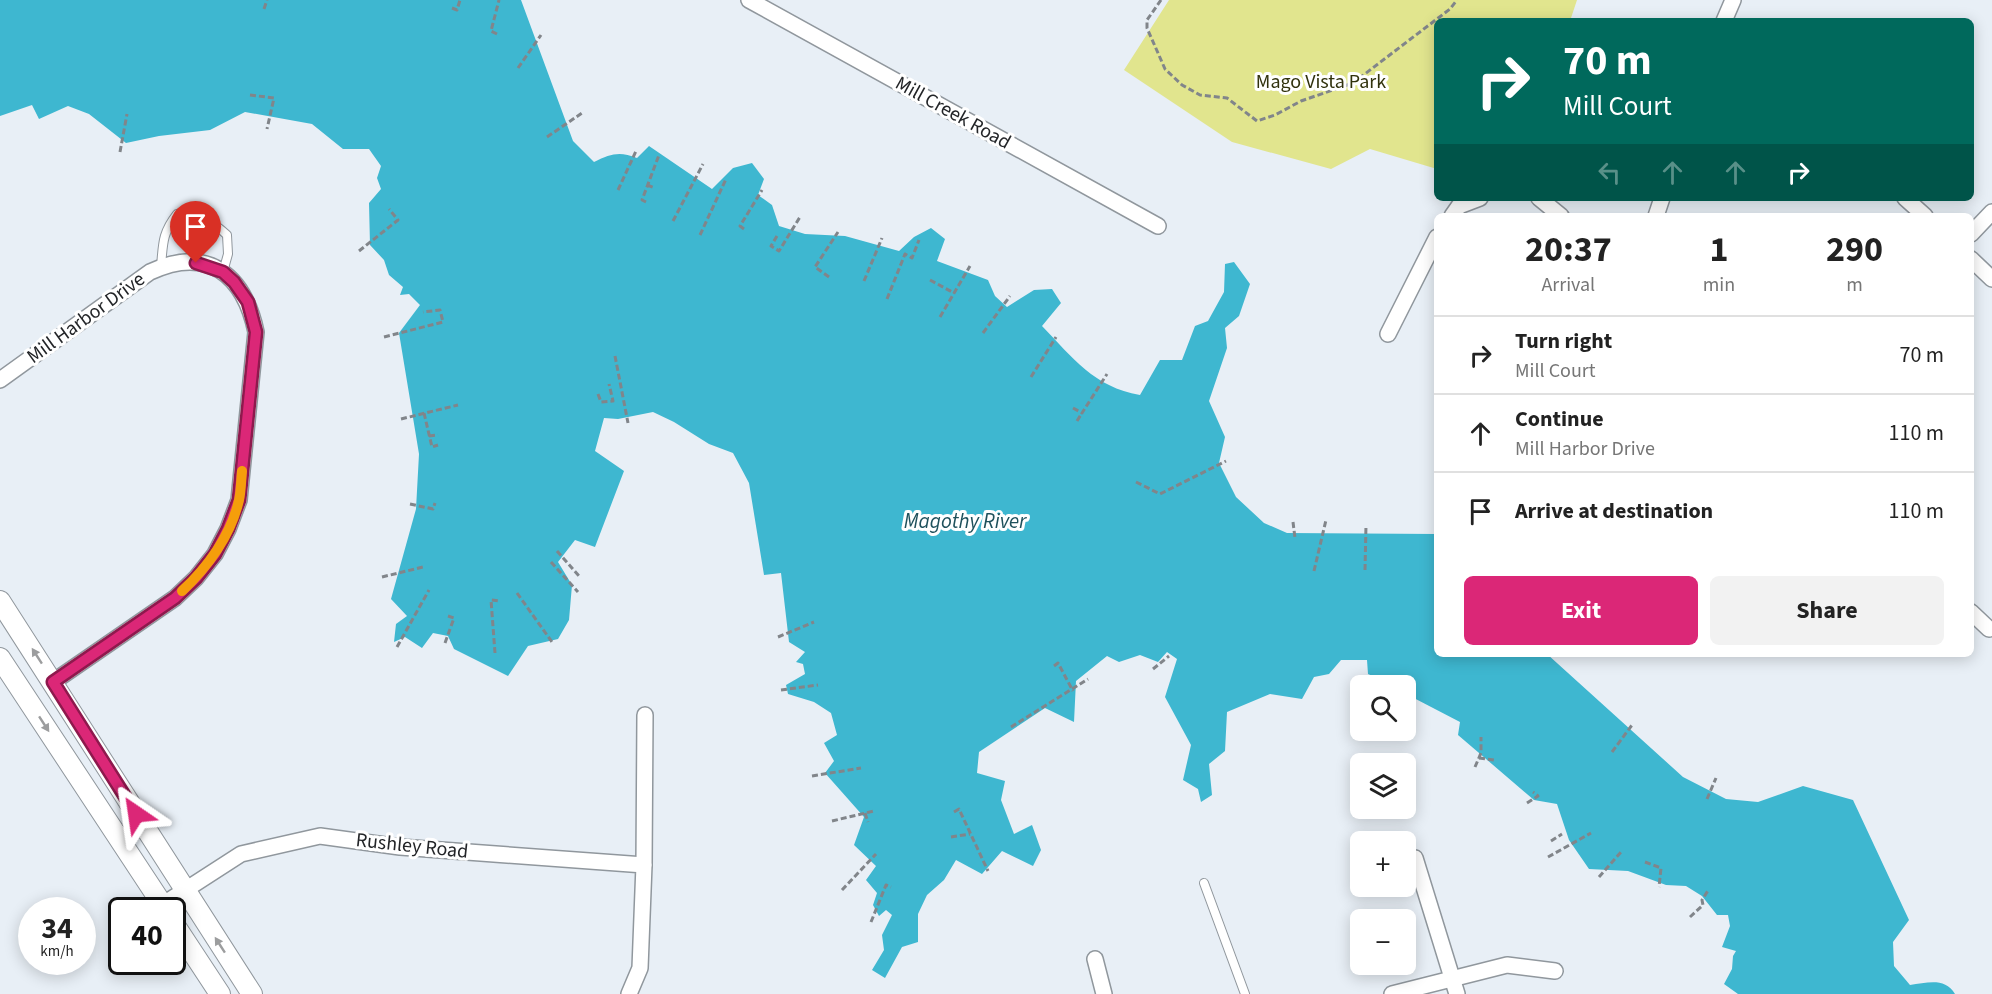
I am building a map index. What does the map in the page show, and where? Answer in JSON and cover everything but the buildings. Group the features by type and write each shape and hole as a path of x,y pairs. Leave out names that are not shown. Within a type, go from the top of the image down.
{"street":[{"name":"Mill Creek Road","path":"749,0 1158,226"},
{"path":"1725,18 1733,0"},
{"path":"1454,213 1460,206 1472,201"},
{"path":"1543,201 1557,213"},
{"path":"1908,201 1921,213"},
{"path":"1974,231 1992,212"},
{"path":"1388,334 1434,243"},
{"path":"1974,262 1992,279"},
{"name":"Mill Harbor Drive","path":"0,380 150,272 166,265 196,263 223,272 243,293 256,332 239,500 215,554 196,578 175,598 53,682"},
{"path":"0,600 252,994"},
{"path":"1974,615 1990,629"},
{"path":"1974,628 1990,629"},
{"path":"0,658 157,897"},
{"path":"629,994 640,968 644,865 645,715"},
{"name":"Rushley Road","path":"178,897 184,889 241,854 320,836 400,847 644,865"},
{"path":"1416,861 1457,994"},
{"path":"186,941 220,994"},
{"path":"1095,959 1104,994"},
{"path":"1392,994 1507,965 1555,971"}],"lane":[{"path":"161,267 163,240 168,225 177,214 190,213 210,220 227,235 228,254 223,272"},
{"path":"1204,883 1245,994"}],"path":[{"path":"264,9 267,0"},
{"path":"452,8 457,10 460,0"},
{"path":"497,34 491,31 499,0"},
{"path":"1161,0 1147,20 1147,28 1165,69 1182,85 1200,95 1227,98 1257,121 1275,115 1301,101 1353,83 1434,21"},
{"path":"1438,18 1457,0"},
{"path":"518,68 541,35"},
{"path":"250,95 274,98 267,129"},
{"path":"547,137 582,113"},
{"path":"120,152 127,114"},
{"path":"618,190 636,151"},
{"path":"646,202 642,200 659,155"},
{"path":"673,221 702,164"},
{"path":"700,235 726,179"},
{"path":"647,185 655,188"},
{"path":"744,229 740,226 762,190"},
{"path":"359,251 398,220 389,209"},
{"path":"777,236 771,246 779,251 800,217"},
{"path":"829,277 815,267 838,232"},
{"path":"864,281 882,238"},
{"path":"887,299 905,255 912,258 919,240"},
{"path":"940,317 970,266"},
{"path":"930,280 954,293"},
{"path":"983,333 1010,296"},
{"path":"384,337 443,322 440,310 423,312"},
{"path":"1031,376 1056,337"},
{"path":"615,356 628,423"},
{"path":"1077,421 1107,374"},
{"path":"609,384 613,400"},
{"path":"598,394 601,402 623,397"},
{"path":"401,419 458,405"},
{"path":"1073,408 1082,413"},
{"path":"424,414 432,447 438,445"},
{"path":"426,424 434,423"},
{"path":"429,436 438,435"},
{"path":"1136,482 1160,494 1226,461"},
{"path":"410,504 433,509 435,503"},
{"path":"1314,571 1326,520"},
{"path":"1293,522 1295,538"},
{"path":"1365,570 1366,525"},
{"path":"557,551 579,576"},
{"path":"551,562 578,592"},
{"path":"382,577 423,567"},
{"path":"397,646 429,590"},
{"path":"517,593 552,642"},
{"path":"495,653 491,600 500,601"},
{"path":"445,643 454,618 448,616"},
{"path":"777,637 814,622"},
{"path":"1153,669 1169,656"},
{"path":"1054,666 1058,663 1073,691"},
{"path":"1011,727 1088,679"},
{"path":"781,690 818,684"},
{"path":"1612,752 1632,725"},
{"path":"1475,767 1481,753 1481,737"},
{"path":"1479,758 1494,760"},
{"path":"812,776 861,768"},
{"path":"1707,799 1716,778"},
{"path":"1527,803 1538,796 1533,792"},
{"path":"954,812 959,809 988,871"},
{"path":"832,821 874,811"},
{"path":"865,813 868,822"},
{"path":"1548,857 1591,833"},
{"path":"951,837 970,834"},
{"path":"1551,841 1562,834"},
{"path":"1599,877 1621,852"},
{"path":"842,890 876,854"},
{"path":"1645,862 1661,868 1659,887"},
{"path":"871,922 886,885 891,887"},
{"path":"1690,917 1703,905 1702,900 1709,889"}],"green space":[{"name":"Mago Vista Park","path":"1169,0 1577,0 1571,18 1434,18 1434,168 1370,149 1331,169 1232,142 1124,70"}],"water":[{"name":"Magothy River","path":"0,0 521,0 573,141 594,162 615,154 637,158 649,146 712,189 733,168 752,163 764,179 758,195 772,205 779,226 805,234 845,236 899,251 914,237 931,228 945,239 937,261 988,280 995,296 1007,307 1034,290 1052,289 1061,303 1042,326 1085,370 1124,391 1140,395 1160,360 1182,360 1195,326 1208,321 1224,292 1225,264 1234,262 1250,284 1239,316 1225,328 1227,348 1209,401 1225,437 1219,463 1236,497 1264,523 1287,533 1434,534 1434,657 1550,657 1683,777 1726,799 1758,802 1803,786 1853,800 1909,920 1893,942 1894,966 1910,985 1941,983 1955,994 1738,994 1724,984 1732,969 1733,956 1736,951 1722,947 1730,926 1728,915 1717,915 1702,896 1686,886 1666,885 1628,871 1589,869 1569,840 1557,804 1534,800 1458,735 1460,722 1416,699 1416,675 1370,675 1368,674 1367,660 1341,660 1329,674 1314,677 1302,699 1270,694 1227,712 1225,751 1209,764 1212,795 1201,802 1198,789 1183,780 1191,745 1165,697 1177,659 1167,652 1158,662 1140,655 1119,662 1107,656 1076,681 1074,722 1045,708 979,752 977,773 1005,781 1001,800 1014,834 1032,825 1041,850 1033,866 1002,851 982,874 956,860 944,880 927,895 918,914 918,942 902,947 885,978 872,970 884,950 882,935 892,915 886,910 879,916 873,905 877,893 866,880 876,866 854,845 864,817 825,773 834,761 824,743 837,735 831,713 814,702 788,694 786,685 805,674 803,664 796,662 805,652 789,642 781,573 764,575 749,483 733,453 709,444 653,412 618,419 604,418 595,451 624,471 595,547 575,540 558,562 572,585 569,620 558,639 528,646 508,676 454,649 448,636 433,633 422,648 405,637 394,642 396,624 407,616 391,599 416,509 419,454 399,333 420,305 409,294 400,295 403,287 389,275 384,260 370,245 369,203 381,189 377,178 381,166 369,149 343,149 312,124 245,112 210,130 159,136 126,143 89,114 68,106 39,119 32,105 0,116"}],"slow traffic":[{"path":"182,591 215,554 228,529 239,500 242,471"}],"route":[{"path":"136,814 53,682 175,598 196,578 215,554 239,500 256,332 248,302 234,282 223,272 211,266 196,263"}]}
